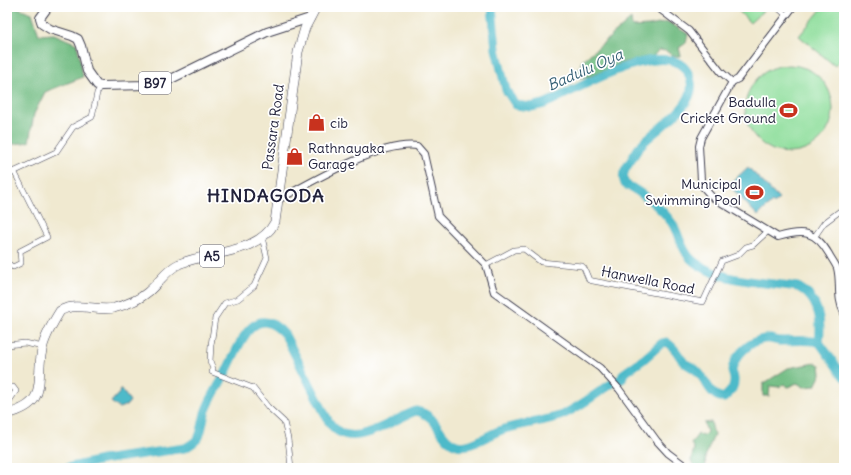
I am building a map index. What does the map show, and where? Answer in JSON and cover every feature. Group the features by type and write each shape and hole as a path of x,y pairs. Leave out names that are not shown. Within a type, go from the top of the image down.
{"highway":[{"name":"Passara Road","path":"7,414 27,406 38,392 43,347 60,311 64,308 115,308 146,294 177,264 192,259 223,254 238,249 262,237 275,222 298,52 303,34 316,7"}],"main road":[{"path":"48,7 40,18 42,24 50,29 72,36 78,40 81,46 86,71 93,81 101,86"},
{"name":"B97","path":"101,86 148,85 169,80 267,32 310,18"}],"street":[{"path":"657,7 689,31 721,72 732,82"},
{"path":"777,7 786,15"},
{"path":"793,7 738,79 732,82 701,138 699,153 701,180 703,187 712,197 767,232 778,237 796,232 815,236 822,243 836,267 839,299 844,313"},
{"path":"7,175 56,152 73,127 92,117 97,93 101,86"},
{"path":"278,200 342,166 372,154 407,144 417,146 424,154 438,216 486,264 494,292 609,376 657,441 668,453 688,468"},
{"path":"7,263 13,267 21,263 20,251 47,237 14,171"},
{"path":"815,236 824,223 844,208"},
{"name":"Hanwella Road","path":"486,264 514,250 524,249 542,262 582,266 589,280 703,302 721,262 738,255 746,247 753,245 767,232"},
{"path":"262,237 266,258 254,286 238,299 225,303 215,318 210,361 213,369 212,372 257,392 268,407 284,422 291,468"},
{"path":"7,345 25,343 43,347"},
{"path":"7,387 13,387 16,391 7,404"}],"green space":[{"path":"7,7 16,7 32,13 39,35 54,34 77,44 83,77 45,92 34,114 29,142 7,145"},
{"path":"735,7 767,7 750,23"},
{"path":"823,7 844,7 844,55 835,66 799,36"},
{"path":"631,19 632,27 649,26 668,22 688,34 686,43 679,48 681,56 673,56 666,51 659,50 649,60 646,57 628,61 595,75 577,77 575,72 582,65 581,62"},
{"name":"Badulla Cricket Ground","path":"789,65 806,69 820,78 829,92 833,109 829,126 820,140 806,149 789,153 772,149 758,140 749,126 745,109 749,92 758,78 772,69"},
{"path":"815,363 820,365 821,374 815,386 804,387 797,383 788,387 784,384 779,387 770,386 769,396 763,396 763,384 788,368"},
{"path":"711,422 714,435 705,457 706,468 695,468 691,461 694,448 691,444 698,434 703,436 707,432 704,423"}],"water":[{"name":"Municipal Swimming Pool","path":"748,167 779,199 774,204 772,202 758,216 729,185"},
{"path":"121,389 130,401 127,405 119,408 111,402"}],"waterway":[{"name":"Badulu Oya","path":"492,7 496,49 506,90 516,105 531,107 544,104 600,77 647,61 667,60 683,66 691,82 691,91 687,100 674,116 648,138 639,148 624,172 623,178 625,184 638,191 662,211 672,223 687,254 700,266 712,272 741,280 798,287 811,297 818,311 820,326 819,342 844,377"},
{"path":"67,468 102,460 185,448 193,443 199,437 207,408 242,340 255,324 264,322 274,325 285,335 329,422 338,431 348,435 359,435 371,432 416,411 424,413 430,417 446,438 451,442 462,446 473,443 507,428 554,418 569,412 614,382 622,379 623,374 644,359 662,343 666,342 676,350 680,358 697,371 712,392 715,395 724,398 732,390 734,385 732,370 733,365 739,355 753,343 766,339 779,341 804,340 819,342"}],"place":[{"name":"Badulla Cricket Ground","path":"789,110"},
{"name":"cib","path":"317,123"},
{"name":"Rathnayaka Garage","path":"295,156"},
{"name":"Municipal Swimming Pool","path":"754,192"}],"district":[{"name":"HINDAGODA","path":"266,196"}]}
